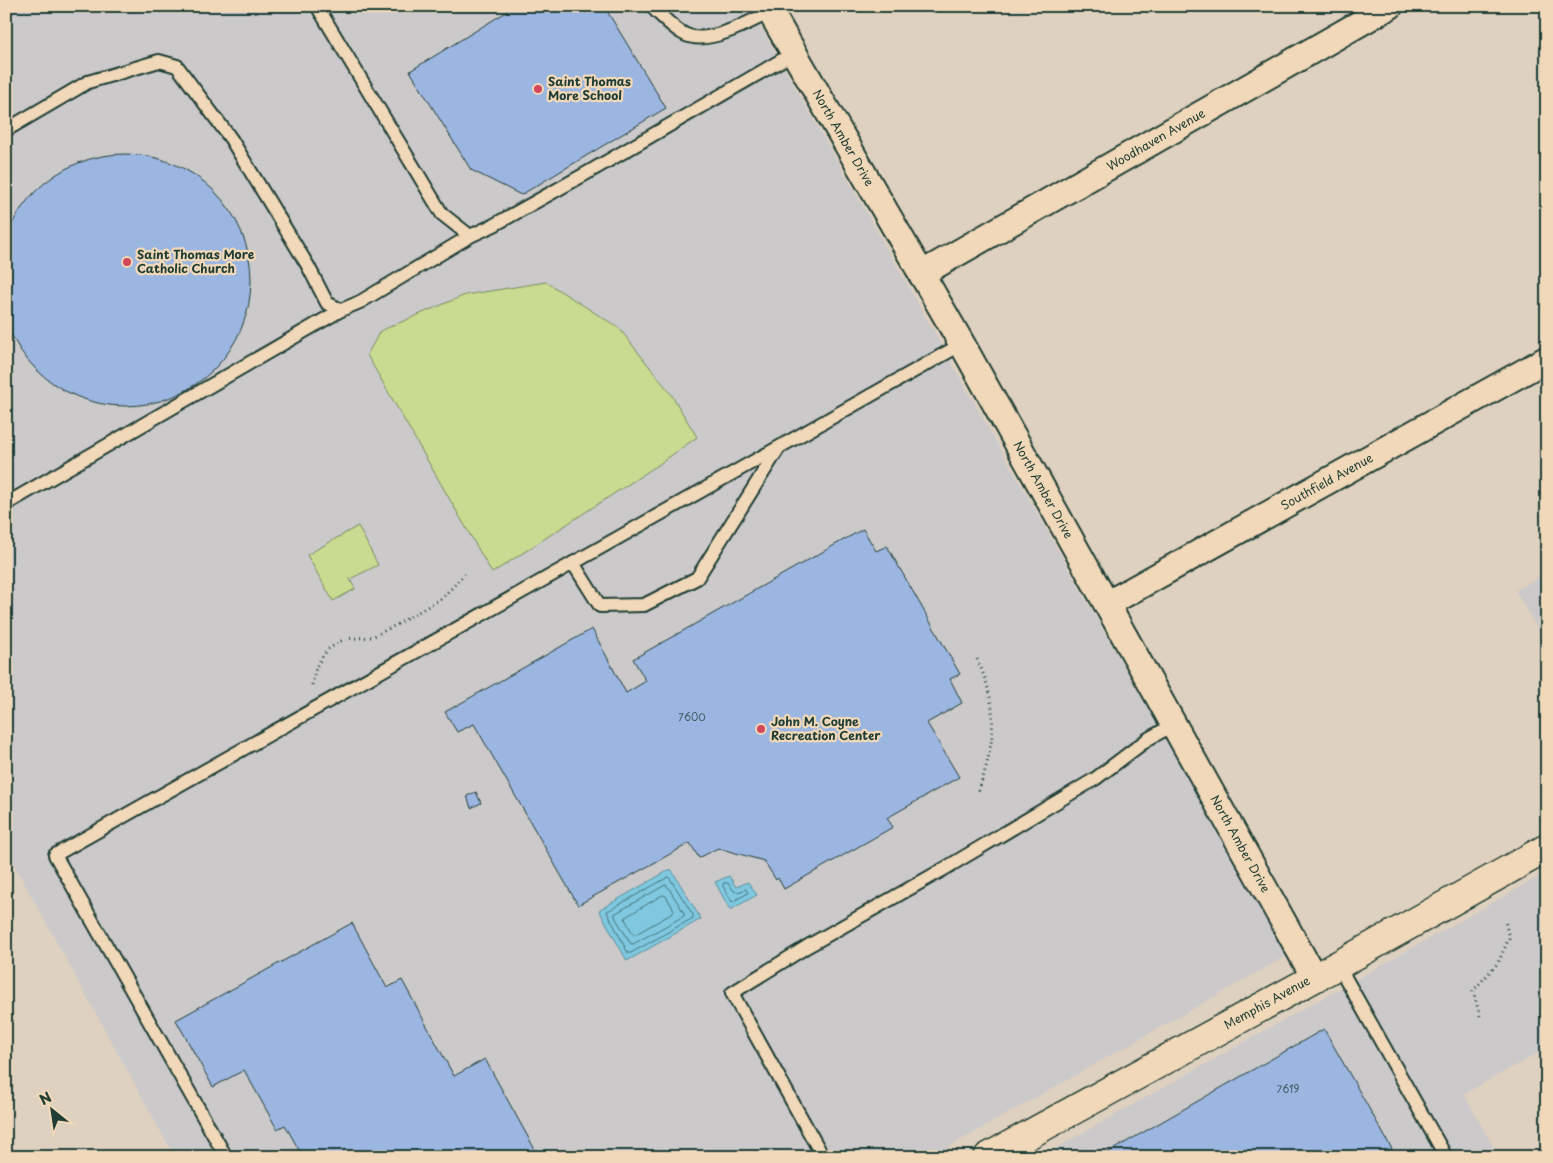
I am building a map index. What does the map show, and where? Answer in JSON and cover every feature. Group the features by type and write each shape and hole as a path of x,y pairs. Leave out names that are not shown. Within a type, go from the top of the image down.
{"main road":[{"name":"Memphis Avenue","path":"988,1157 1547,848"}],"street":[{"name":"Woodhaven Avenue","path":"922,274 1390,6"},
{"name":"North Amber Drive","path":"769,9 962,344 1173,725 1326,971"},
{"name":"Southfield Avenue","path":"1107,604 1547,359"}],"lane":[{"path":"317,6 442,214 470,236"},
{"path":"652,6 688,36 704,37 735,29 769,9"},
{"path":"6,504 341,310 360,302 470,236 494,225 587,173 794,53"},
{"path":"6,130 88,82 159,61 177,66 231,139 308,266 327,303 341,310"},
{"path":"226,1157 55,855 962,344"},
{"path":"573,563 600,606 644,605 697,578 779,447"},
{"path":"824,1157 732,993 808,946 944,869 1095,779 1148,739 1173,725"},
{"path":"1326,971 1446,1157"}],"path":[{"path":"312,685 316,667 327,650 344,639 372,637 398,624 442,598 466,574"},
{"path":"977,659 984,673 990,695 993,730 986,768 978,793"},
{"path":"1480,1016 1473,991 1498,963 1510,938 1505,921"}],"shaded area":[{"path":"6,6 749,6 1288,955 931,1157 175,1157 6,850"},
{"path":"1547,573 1547,644 1515,591"},
{"path":"1547,872 1547,1048 1464,1094 1499,1157 1040,1157"}],"green space":[{"path":"546,282 619,328 671,394 697,437 658,465 492,573 367,355 380,331 465,295"},
{"path":"358,526 378,565 350,579 355,589 333,601 307,555"}],"water":[{"path":"671,869 701,919 627,961 599,910"},
{"path":"729,876 736,887 748,882 757,895 730,910 715,882"}],"building":[{"name":"Saint Thomas More School","path":"516,6 604,6 666,108 521,195 471,170 410,71"},
{"name":"Saint Thomas More Catholic Church","path":"113,154 137,154 162,159 185,168 205,182 223,200 237,220 246,243 251,268 249,305 237,340 223,360 205,378 185,392 162,401 137,406 113,406 88,401 65,392 45,378 27,360 13,340 4,317 -1,292 -1,268 4,243 13,220 27,200 45,182 65,168 88,159"},
{"path":"863,529 876,551 887,546 960,674 950,679 962,703 927,723 959,777 887,818 893,827 784,889 778,878 776,880 764,861 718,848 699,858 690,843 578,905 474,724 457,732 445,712 592,629 626,693 646,681 633,659"},
{"path":"476,792 481,803 471,808 467,796"},
{"path":"352,923 387,988 402,980 454,1076 485,1059 539,1157 303,1157 285,1125 277,1129 244,1070 213,1087 176,1020"},
{"path":"1324,1029 1392,1149 1378,1157 1100,1157"}],"place":[{"name":"Saint Thomas More School","path":"538,89"},
{"name":"Saint Thomas More Catholic Church","path":"127,262"},
{"name":"John M. Coyne Recreation Center","path":"761,729"}]}
